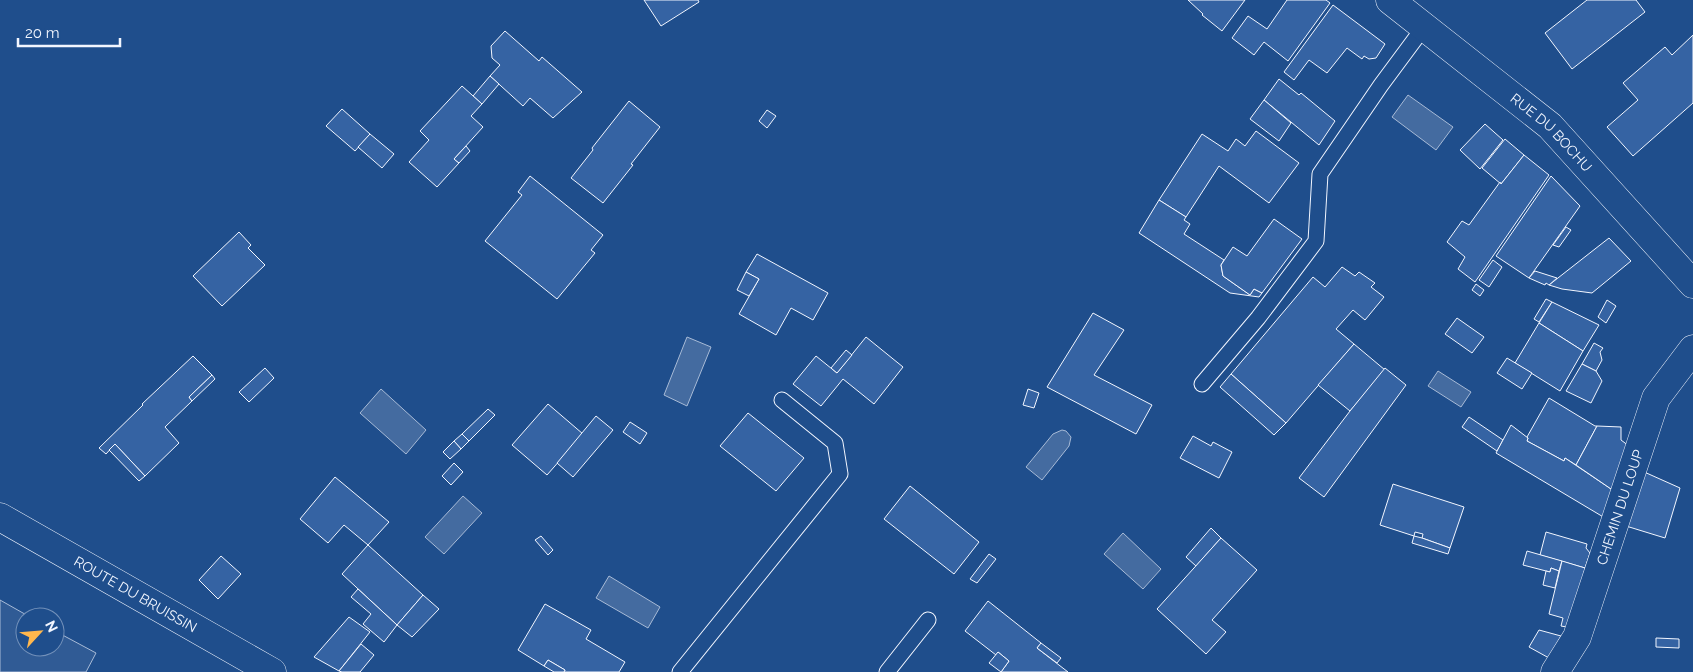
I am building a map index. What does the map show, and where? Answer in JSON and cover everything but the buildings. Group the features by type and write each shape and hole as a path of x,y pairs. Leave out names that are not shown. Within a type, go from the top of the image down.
{"street":[{"name":"RUE DU BOCHU","path":"1390,0 1550,126 1693,284"},
{"name":"CHEMIN DU LOUP","path":"1555,672 1577,637 1656,398 1693,349"},
{"name":"ROUTE DU BRUISSIN","path":"0,517 272,672"}],"lane":[{"path":"1202,384 1258,318 1316,241 1320,174 1381,85 1424,27"},
{"path":"680,672 840,474 835,443 782,400"},
{"path":"887,672 928,620"}],"shaded area":[{"path":"1408,95 1453,127 1436,150 1392,117"},
{"path":"687,337 711,347 687,406 664,395"},
{"path":"1438,371 1471,392 1461,407 1428,386"},
{"path":"381,389 426,430 406,454 360,413"},
{"path":"1062,430 1066,431 1071,437 1069,446 1042,480 1026,467 1053,434"},
{"path":"463,496 482,513 444,554 425,537"},
{"path":"1123,533 1161,569 1143,589 1104,554"},
{"path":"609,576 660,607 648,628 596,598"},
{"path":"0,600 15,608 15,657 65,657 65,636 96,653 86,672 0,672"}]}
